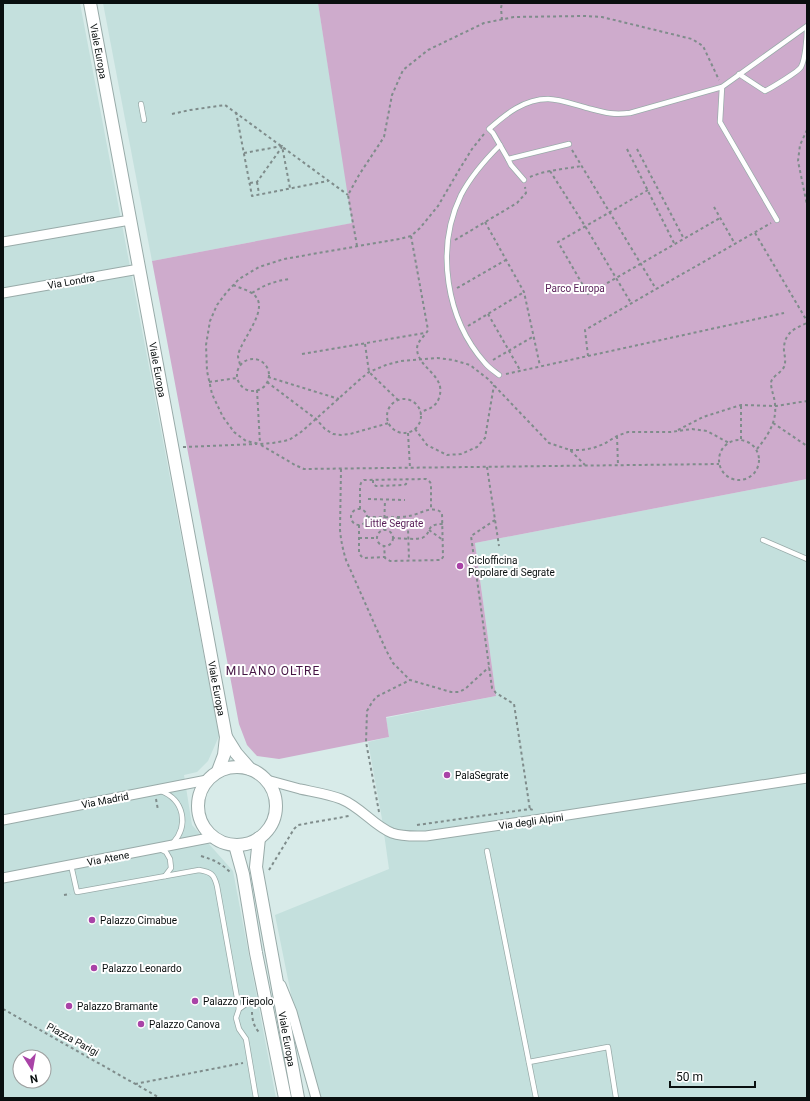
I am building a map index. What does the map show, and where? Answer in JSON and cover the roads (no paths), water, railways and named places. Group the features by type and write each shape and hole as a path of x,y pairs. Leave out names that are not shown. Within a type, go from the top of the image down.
{"street":[{"name":"Viale Europa","path":"90,3 226,737 224,755 218,771"},
{"path":"3,242 130,220"},
{"name":"Via Londra","path":"3,293 139,269"},
{"name":"Viale Europa","path":"226,737 236,753 250,769"},
{"name":"Viale Europa","path":"214,837 203,825 198,810 199,794 207,780 218,771 234,766 250,769 267,780"},
{"name":"Via degli Alpini","path":"267,780 342,799 357,807 375,823 392,833 408,836 426,836 807,778"},
{"name":"Via Madrid","path":"3,820 207,780"},
{"path":"214,837 235,845 248,843 264,834 270,826 276,811 273,790 267,780"},
{"name":"Via Atene","path":"3,878 214,837"},
{"name":"Viale Europa","path":"259,838 256,867 298,1098"},
{"name":"Viale Europa","path":"235,845 243,874 256,953 285,1098"},
{"path":"276,973 292,1012 316,1098"}],"lane":[{"path":"524,180 511,165 489,128 508,112 524,104 538,100 550,99 619,115 722,87 807,26"},
{"path":"739,74 764,91 801,68 804,58 807,29"},
{"path":"722,87 720,122 777,220"},
{"path":"141,104 144,120"},
{"path":"508,159 568,144"},
{"path":"498,375 486,364 473,348 462,329 450,292 446,262 453,216 463,191 485,160 500,145"},
{"path":"763,540 807,559"},
{"path":"157,790 168,794 177,802 182,815 182,827 178,837 170,846"},
{"path":"159,848 166,852 170,859 171,868 165,876"},
{"path":"487,851 536,1098"},
{"path":"71,865 77,892 199,870 208,871 215,878 239,1009 236,1018 239,1029 246,1039 256,1098"},
{"path":"239,1009 246,1004 256,1003 267,1007"},
{"path":"529,1062 608,1047 616,1098"}],"place":[{"name":"Ciclofficina Popolare di Segrate","path":"460,566"},
{"name":"PalaSegrate","path":"447,775"},
{"name":"Palazzo Cimabue","path":"92,920"},
{"name":"Palazzo Leonardo","path":"94,968"},
{"name":"Palazzo Tiepolo","path":"195,1001"},
{"name":"Palazzo Bramante","path":"69,1006"},
{"name":"Palazzo Canova","path":"141,1024"}],"district":[{"name":"MILANO OLTRE","path":"273,671"}],"park label":[{"name":"Parco Europa","path":"575,288"},
{"name":"Little Segrate","path":"394,523"}]}
